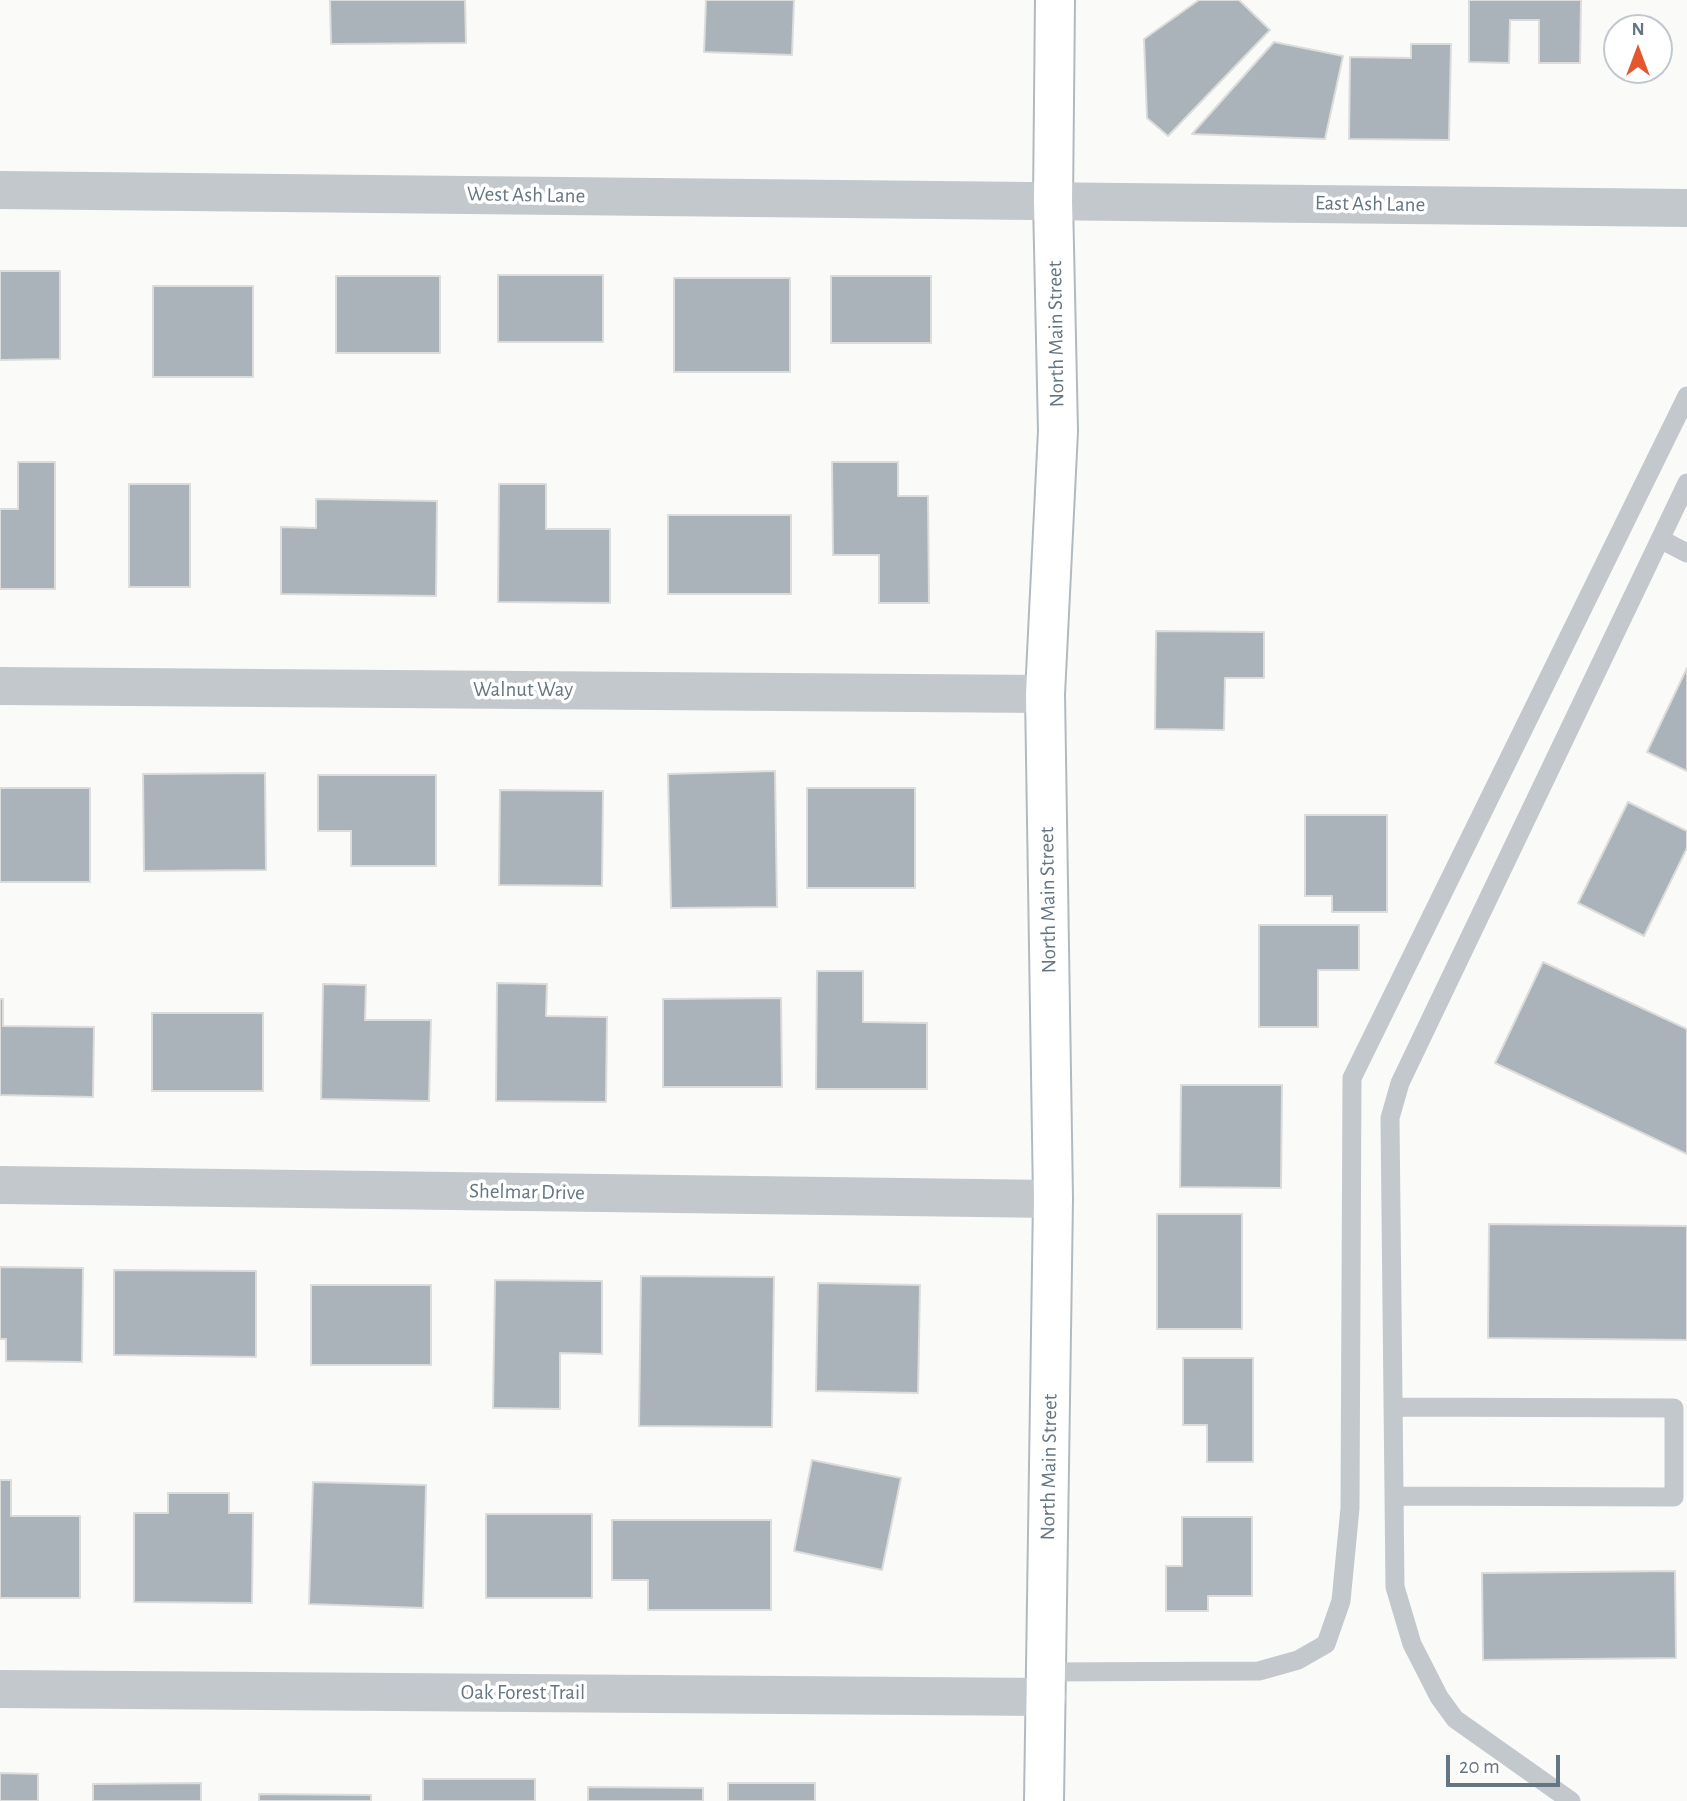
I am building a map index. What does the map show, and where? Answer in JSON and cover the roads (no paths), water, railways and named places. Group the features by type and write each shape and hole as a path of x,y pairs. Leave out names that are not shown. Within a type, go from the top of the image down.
{"main road":[{"name":"North Main Street","path":"1044,1801 1053,1199 1045,694 1058,431 1053,201 1055,0"}],"street":[{"name":"West Ash Lane","path":"0,190 1053,201"},
{"name":"East Ash Lane","path":"1053,201 1687,208"},
{"name":"Walnut Way","path":"0,686 1045,694"},
{"name":"Shelmar Drive","path":"0,1185 1053,1199"},
{"name":"Oak Forest Trail","path":"0,1689 1047,1685"}],"lane":[{"path":"1047,1685 1259,1671 1298,1660 1326,1644 1341,1601 1350,1508 1352,1078 1687,396"},
{"path":"1571,1801 1455,1719 1439,1697 1412,1644 1395,1587 1390,1118 1400,1083 1687,483"},
{"path":"1660,539 1687,553"},
{"path":"1394,1406 1674,1408 1674,1497 1395,1496"}]}
